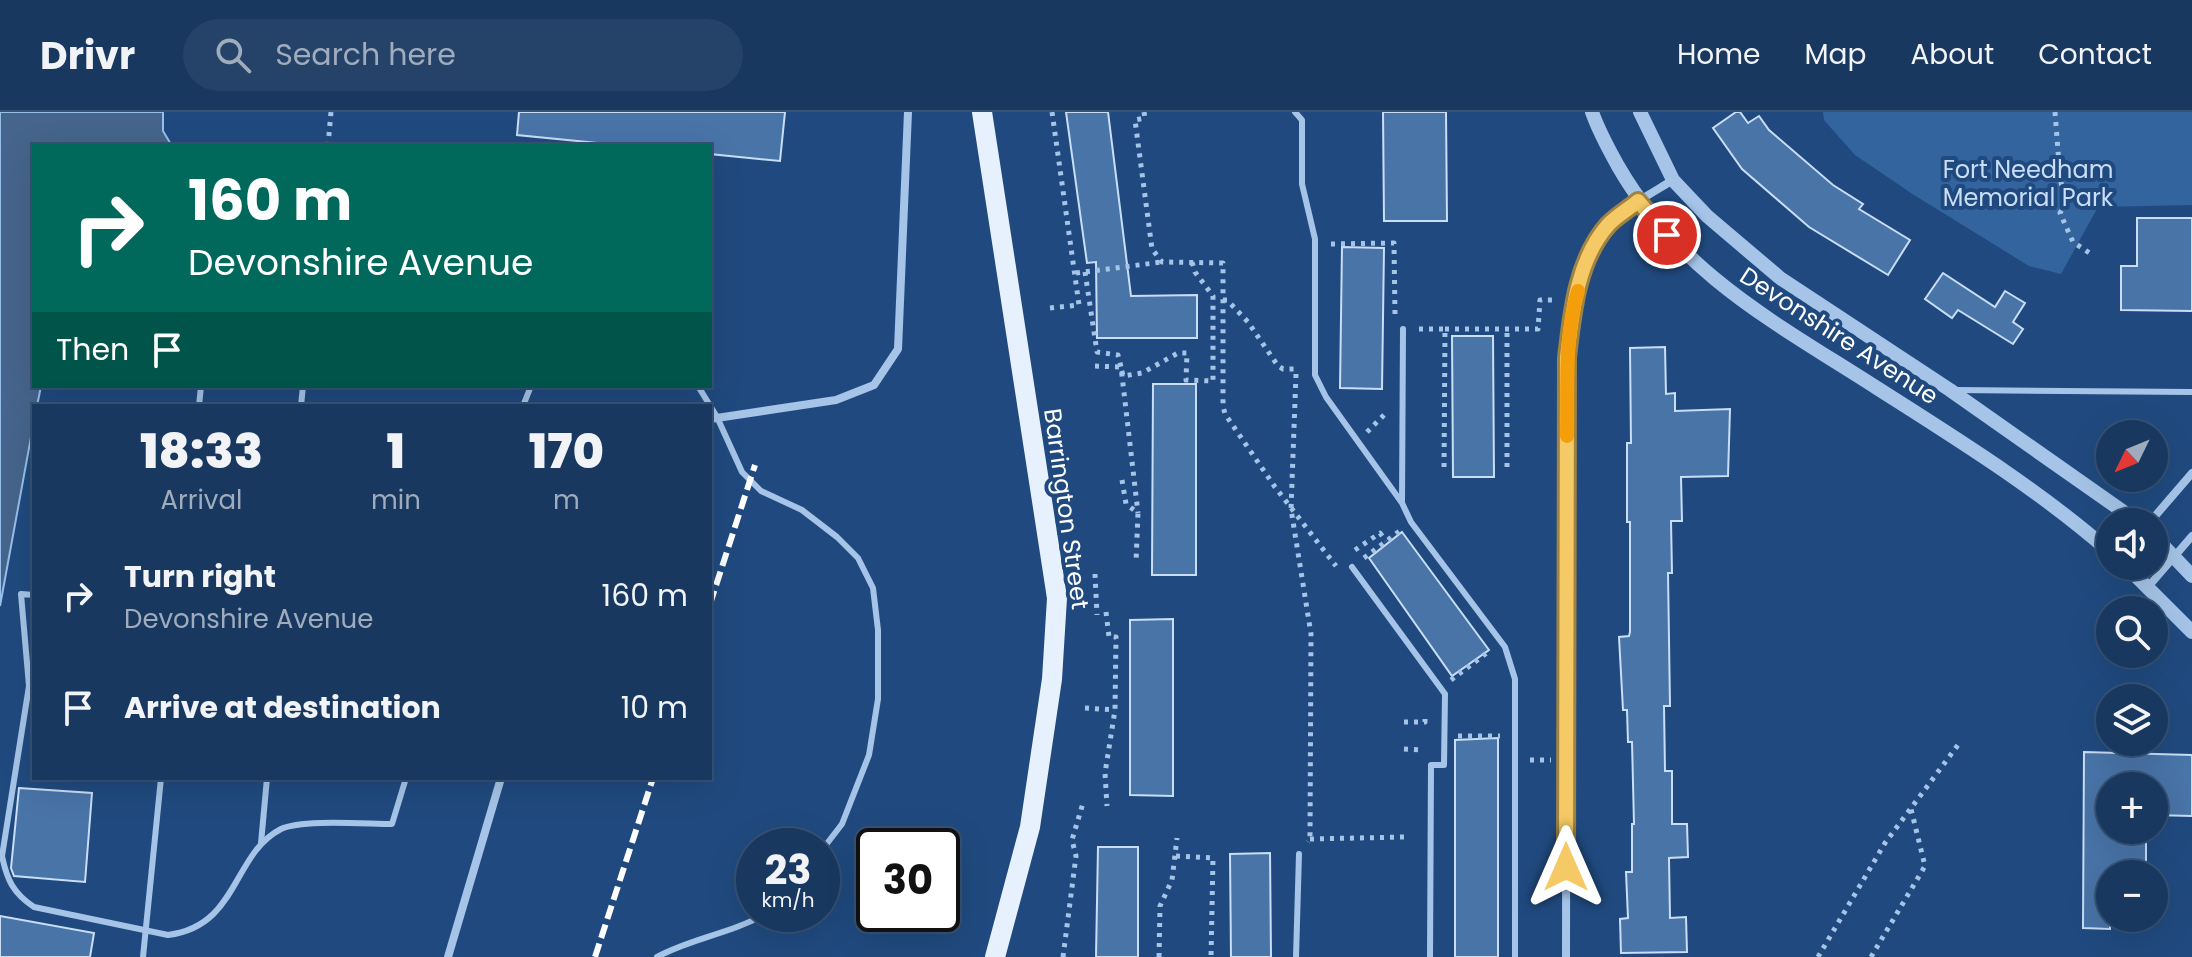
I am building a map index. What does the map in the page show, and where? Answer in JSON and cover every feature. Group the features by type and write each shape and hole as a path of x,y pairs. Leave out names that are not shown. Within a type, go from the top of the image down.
{"main road":[{"name":"Barrington Street","path":"982,112 1057,598 1052,679 1030,827 995,957"}],"street":[{"path":"713,418 836,400 874,385 898,349 908,112"},
{"name":"Devonshire Avenue","path":"1592,112 1599,133 1638,201 1681,252 1744,303 1995,463 2096,541"},
{"name":"Devonshire Avenue","path":"1640,112 1673,180 1707,216 1780,278 1950,390 2118,508"},
{"path":"1566,957 1567,358 1572,310 1589,256 1608,224 1673,180"},
{"path":"2162,508 2192,473"},
{"path":"2148,587 2192,536"},
{"path":"2168,550 2192,576"},
{"path":"2141,580 2192,632"},
{"path":"448,957 500,780"}],"lane":[{"path":"1295,112 1302,120 1302,184 1315,239 1315,375 1326,397 1402,503 1411,522 1502,642 1512,662 1515,679 1515,957"},
{"path":"1402,503 1403,329"},
{"path":"1950,390 2192,392"},
{"path":"713,418 742,472 761,491 802,510 837,537 858,558 873,588 878,630 878,699 869,755 839,828"},
{"path":"1352,567 1445,694 1444,765 1431,765 1430,957"},
{"path":"32,595 21,594 29,686 2,856 7,880 19,897 34,907 168,935 189,932 207,921 230,892 261,843 283,828 307,824 392,824 405,780"},
{"path":"143,957 161,780"},
{"path":"261,843 267,780"},
{"path":"1296,957 1299,854"},
{"path":"657,957 682,943 736,928"}],"path":[{"path":"328,144 331,112"},
{"path":"1050,308 1079,305 1052,112"},
{"path":"1144,112 1145,118 1135,120 1152,249 1162,262"},
{"path":"2055,112 2065,204 2060,213 2073,242 2091,254"},
{"path":"1341,243 1394,243 1395,329 1538,329 1540,300 1553,300"},
{"path":"1076,273 1162,262 1223,263 1225,414 1291,509 1344,577"},
{"path":"1123,376 1142,373 1178,353 1187,353 1186,380 1213,381 1213,296 1195,272 1192,262"},
{"path":"1085,272 1097,352 1118,355 1123,376 1138,513 1136,562"},
{"path":"1223,300 1227,300 1248,322 1278,366 1283,369 1296,367 1291,509 1311,634 1310,839 1405,837"},
{"path":"1444,470 1445,329"},
{"path":"1507,329 1507,467"},
{"path":"1095,366 1121,367"},
{"path":"1358,441 1388,411"},
{"path":"1122,480 1126,504 1138,513"},
{"path":"1373,537 1380,533 1386,541"},
{"path":"1370,553 1397,533"},
{"path":"1095,574 1097,615"},
{"path":"1106,612 1109,637 1116,637 1115,710 1105,773 1107,806"},
{"path":"1453,679 1502,642"},
{"path":"1404,722 1425,722 1425,707"},
{"path":"1085,708 1115,710"},
{"path":"1467,736 1496,736"},
{"path":"1818,957 1885,843 1958,745"},
{"path":"1526,760 1551,760"},
{"path":"1063,957 1076,856 1072,840 1083,803"},
{"path":"1871,957 1925,866 1910,808"},
{"path":"1159,957 1160,906 1172,880 1177,838"},
{"path":"1176,856 1213,858 1211,957"}],"green space":[{"name":"Fort Needham Memorial Park","path":"1823,112 2192,112 2192,205 2098,207 2061,274 2029,266 1855,155 1824,120"}],"shaded area":[{"path":"0,112 163,112 163,131 171,144 32,144 32,388 41,388 37,404 32,404 32,432 0,606"}],"building":[{"path":"519,112 785,112 780,161 712,154 712,144 608,144 517,135"},
{"path":"1066,112 1108,112 1131,296 1197,295 1197,338 1097,338 1096,262 1087,263"},
{"path":"1383,112 1446,112 1447,221 1384,221"},
{"path":"1740,112 1748,123 1759,116 1769,130 1833,185 1863,204 1859,209 1910,240 1888,275 1809,227 1742,169 1713,128"},
{"path":"2137,218 2192,218 2192,311 2121,310 2121,266 2137,266"},
{"path":"1342,247 1384,248 1382,389 1340,388"},
{"path":"1943,273 1995,307 2005,291 2025,303 2013,322 2023,329 2013,344 1958,310 1952,318 1925,299"},
{"path":"1452,336 1493,336 1494,477 1453,477"},
{"path":"1665,347 1666,394 1675,393 1675,411 1730,409 1728,476 1681,477 1682,521 1671,521 1672,573 1668,573 1670,706 1664,706 1665,771 1672,771 1672,824 1687,824 1688,857 1669,858 1670,918 1686,917 1687,952 1621,953 1620,919 1628,918 1626,872 1632,872 1634,824 1632,742 1628,742 1627,710 1623,710 1619,637 1629,636 1630,632 1627,443 1631,443 1630,348"},
{"path":"1153,384 1196,384 1196,575 1152,575"},
{"path":"1402,532 1489,650 1452,676 1369,558"},
{"path":"1173,619 1173,796 1130,795 1130,620"},
{"path":"1498,738 1498,957 1455,957 1455,740"},
{"path":"2084,752 2096,752 2096,756 2192,755 2192,816 2168,815 2168,772 2096,772 2096,844 2146,844 2146,860 2096,860 2096,928 2083,928"},
{"path":"19,788 92,793 85,882 14,876 11,868"},
{"path":"1098,847 1138,847 1138,957 1096,957"},
{"path":"1270,853 1271,957 1231,957 1230,854"},
{"path":"0,916 94,933 90,957 0,957"}],"railway":[{"path":"712,598 755,465"},
{"path":"595,957 652,780"}],"slow traffic":[{"path":"1567,436 1567,358 1572,310 1578,291"}],"route":[{"path":"1566,867 1567,358 1572,310 1589,256 1608,224 1638,201 1667,235"}]}
